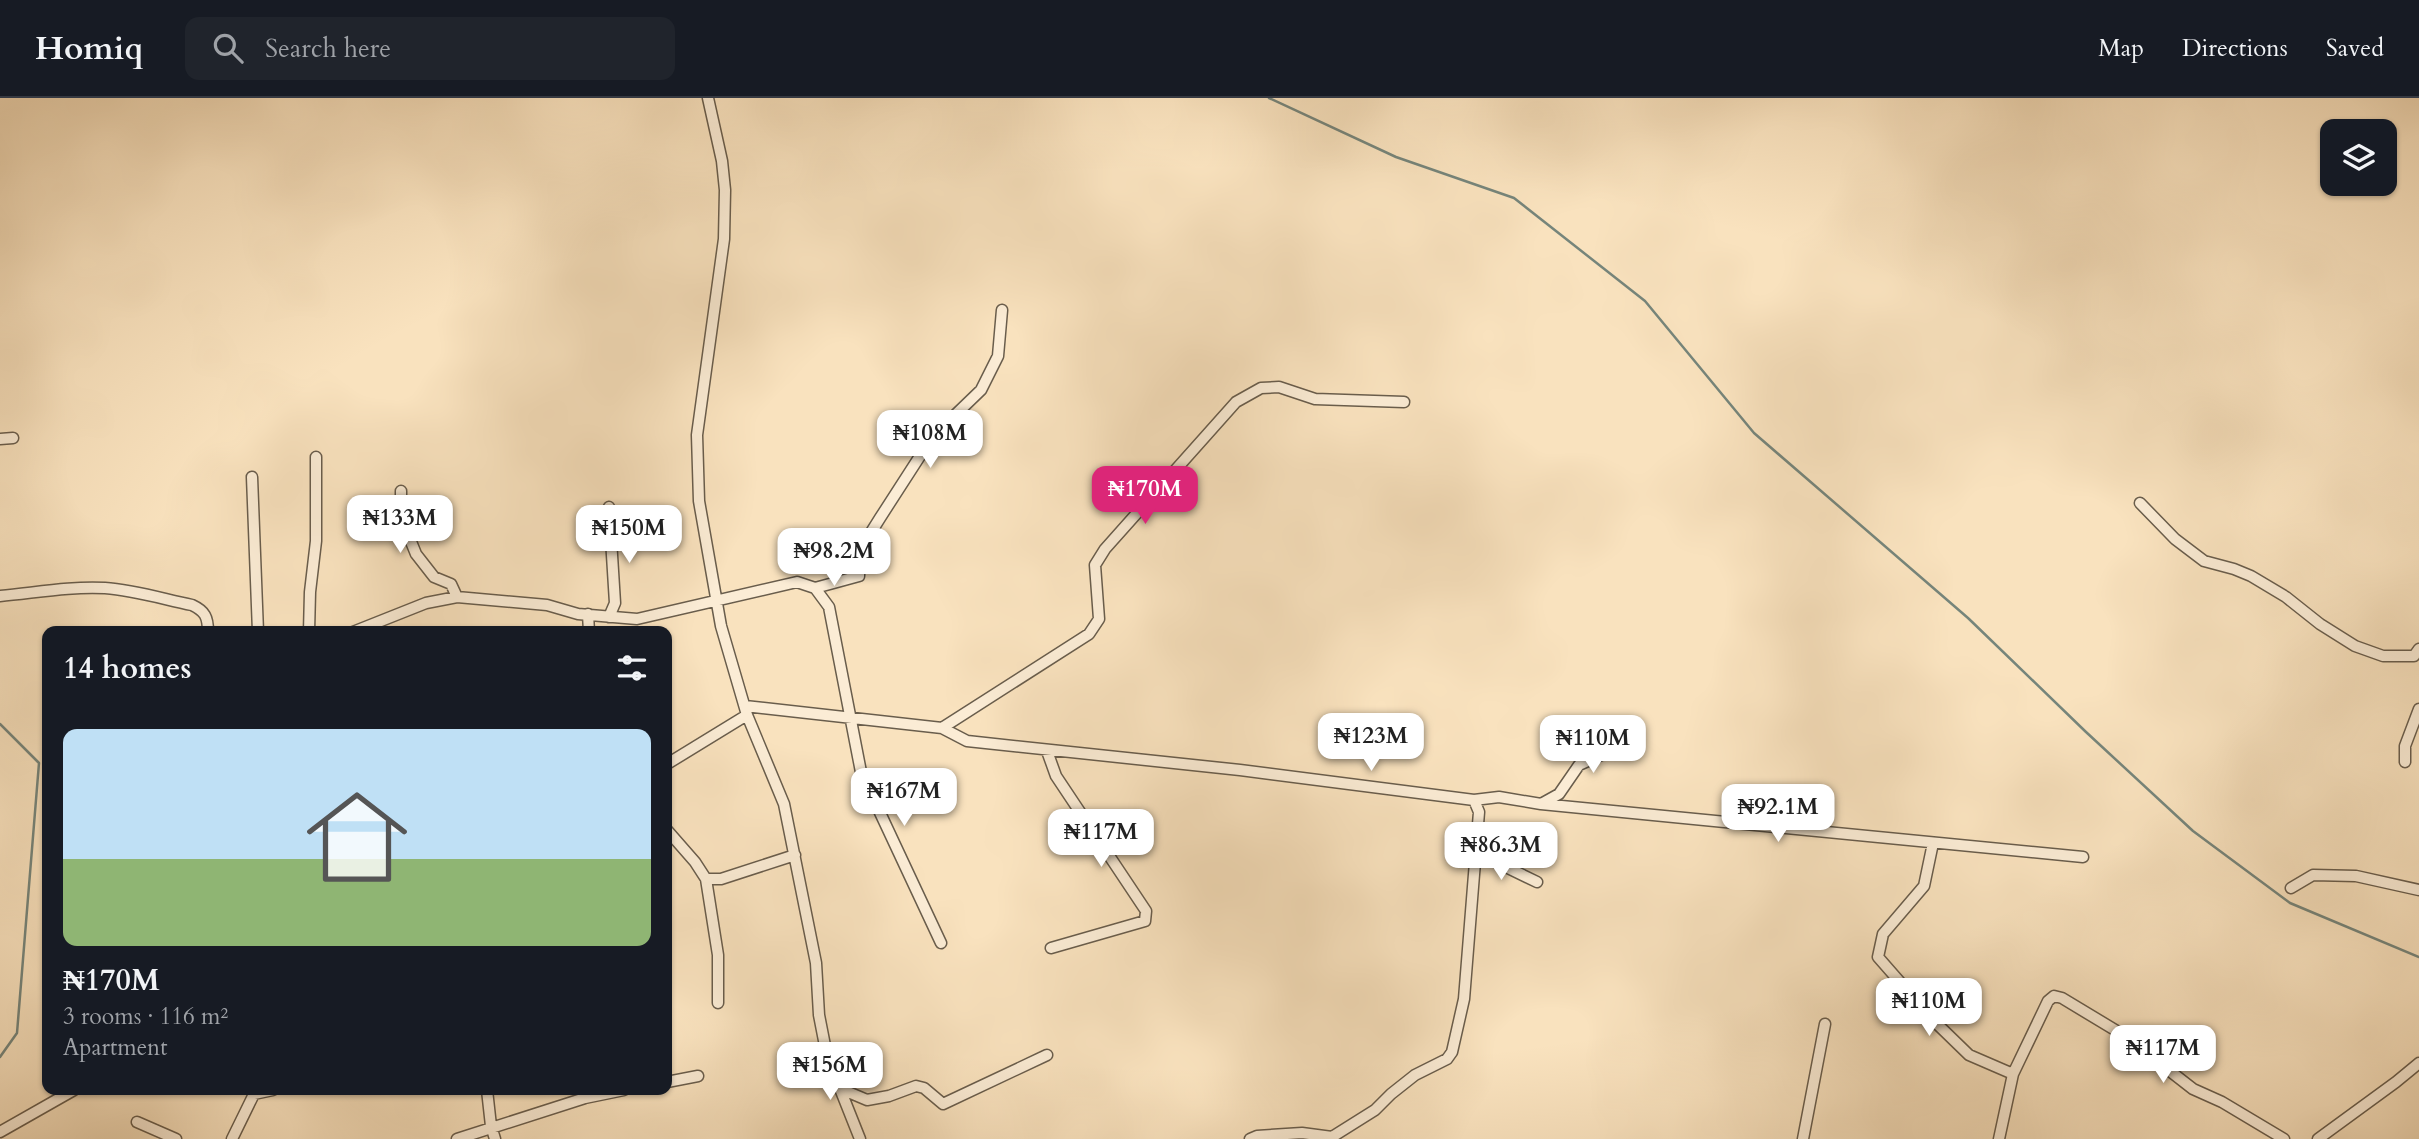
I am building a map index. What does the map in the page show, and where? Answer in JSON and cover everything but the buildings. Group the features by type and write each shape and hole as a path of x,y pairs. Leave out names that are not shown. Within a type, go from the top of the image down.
{"street":[{"path":"708,98 722,161 725,190 724,239 701,398 696,470 699,501 721,626 746,710 784,804 816,963 819,1015 827,1056 860,1139"},
{"path":"378,626 426,603 457,597 547,605 588,614 637,619 797,582 815,588 859,576 860,550 893,497 920,456 952,418 981,390 998,356 1002,310"},
{"path":"942,727 1089,634 1099,619 1095,565 1105,549 1236,402 1261,388 1279,387 1315,399 1404,402"},
{"path":"0,439 13,438"},
{"path":"309,626 316,541 316,457"},
{"path":"252,477 258,626"},
{"path":"401,491 401,517 416,554 434,577 451,584 457,597"},
{"path":"2140,503 2175,539 2204,561 2251,576 2286,597 2320,624 2355,646 2383,656 2414,656 2419,649"},
{"path":"609,507 615,603 609,617"},
{"path":"0,596 66,589 103,588 127,591 192,604 205,613 207,626"},
{"path":"815,588 829,607 861,772 941,943"},
{"path":"588,614 589,626"},
{"path":"2405,762 2405,746 2419,709"},
{"path":"672,761 746,710 942,727 967,741 1240,770 1474,800 1499,797 1541,804 2082,857"},
{"path":"1541,804 1559,794 1579,765 1601,755 1634,729"},
{"path":"1047,751 1056,776 1146,911 1145,921 1052,948"},
{"path":"1250,1139 1257,1136 1302,1133 1332,1138 1376,1110 1415,1075 1447,1059 1452,1052 1464,999 1479,812 1474,800"},
{"path":"672,836 706,878 718,955 718,1003"},
{"path":"1933,843 1924,886 1883,934 1878,957 1934,1021 1969,1055 2013,1074"},
{"path":"1475,852 1537,882"},
{"path":"706,878 721,879 795,855"},
{"path":"2291,888 2313,875 2356,876 2419,890"},
{"path":"1999,1139 2013,1074 2048,1001 2054,996 2062,998 2124,1036 2193,1089 2222,1102 2284,1139"},
{"path":"1802,1139 1825,1024"},
{"path":"841,1089 867,1100 889,1096 916,1086 924,1088 943,1104 1047,1055"},
{"path":"2318,1139 2419,1063"},
{"path":"672,1081 698,1076"},
{"path":"0,1132 13,1127 64,1095"},
{"path":"232,1139 254,1095"},
{"path":"488,1095 495,1139"},
{"path":"457,1139 491,1126 600,1095"},
{"path":"137,1122 173,1138"}],"waterway":[{"path":"1269,98 1396,157 1514,198 1645,301 1754,433 1968,618 2193,831 2290,903 2419,957"},
{"path":"0,724 39,763 17,1033 0,1057"}]}
